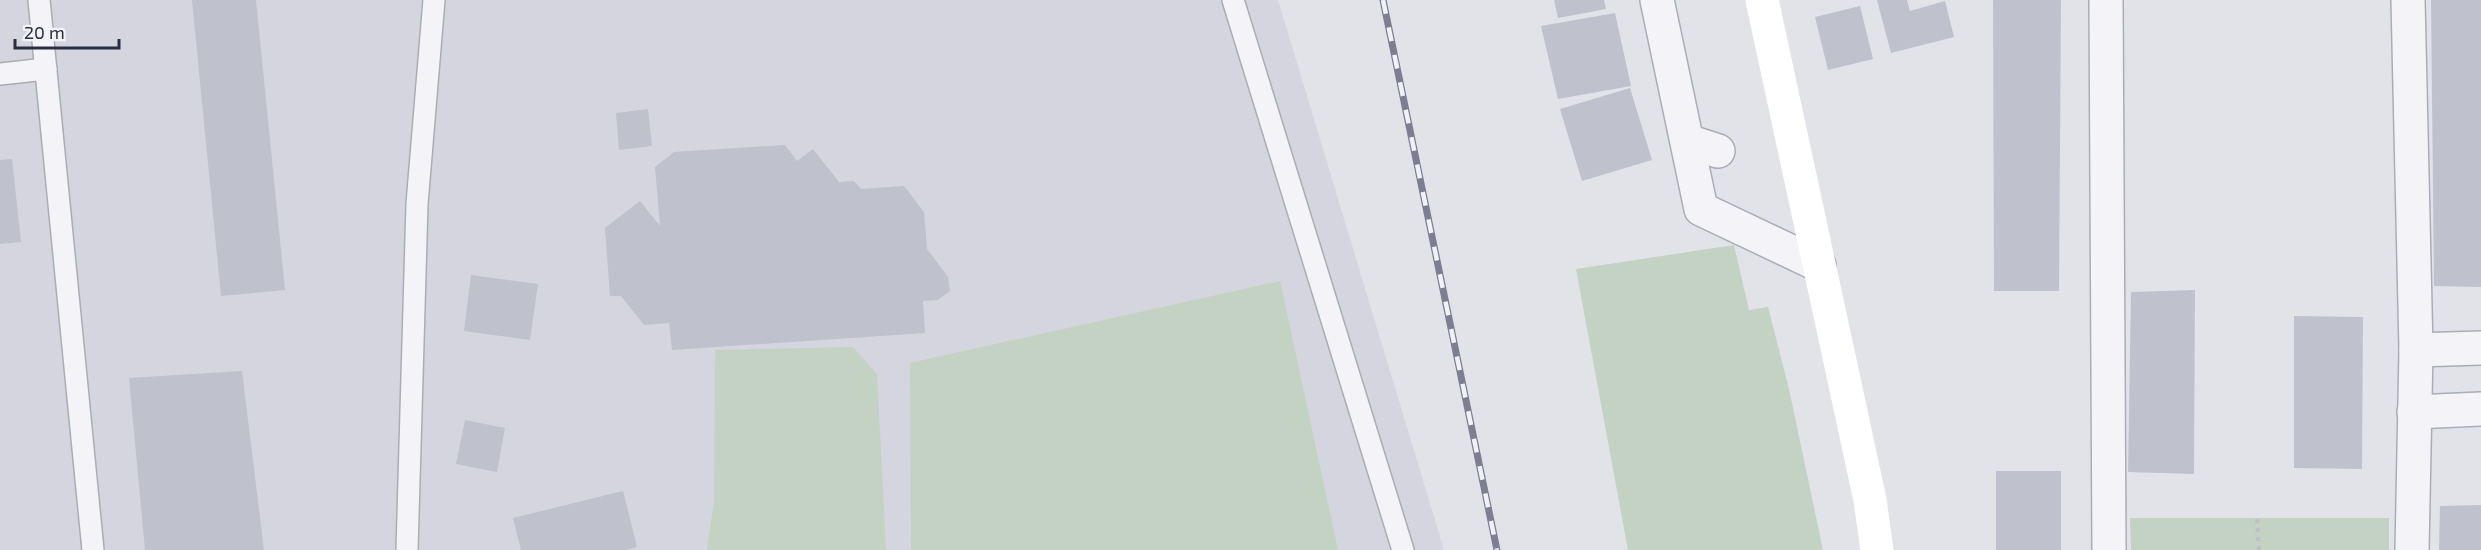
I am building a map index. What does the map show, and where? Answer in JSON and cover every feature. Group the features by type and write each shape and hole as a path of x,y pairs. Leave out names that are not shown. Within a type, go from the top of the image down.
{"street":[{"path":"1657,0 1701,209 1819,265"},
{"path":"1762,0 1870,500 1877,550"},
{"path":"2106,0 2109,550"},
{"path":"2408,0 2416,350 2412,550"},
{"path":"1687,141 1718,151"},
{"path":"2416,350 2481,348"},
{"path":"2414,412 2481,409"}],"lane":[{"path":"39,0 93,550"},
{"path":"408,550 417,204 434,0"},
{"path":"1233,0 1403,550"},
{"path":"0,74 46,69"}],"path":[{"path":"2257,519 2259,550"}],"shaded area":[{"path":"0,0 1278,0 1444,550 0,550"}],"green space":[{"path":"1734,245 1749,310 1768,307 1789,389 1823,550 1628,550 1576,269"},
{"path":"1280,281 1338,550 911,550 910,363"},
{"path":"853,347 877,374 886,550 707,550 714,501 715,350"},
{"path":"2130,518 2389,518 2389,550 2131,550"}],"building":[{"path":"192,0 256,0 285,290 221,296"},
{"path":"1554,0 1604,0 1606,9 1558,18"},
{"path":"1877,0 1907,0 1910,11 1945,1 1954,37 1891,53"},
{"path":"1993,0 2061,0 2059,291 1994,291"},
{"path":"2431,0 2481,0 2481,287 2434,286"},
{"path":"1860,6 1873,59 1828,70 1815,17"},
{"path":"1615,13 1631,86 1558,99 1541,26"},
{"path":"1630,88 1652,160 1582,181 1560,109"},
{"path":"648,109 652,146 619,150 616,113"},
{"path":"785,145 797,161 813,149 839,182 854,181 861,189 904,186 924,212 927,249 948,277 950,291 938,300 923,301 925,333 672,350 669,323 644,325 621,296 610,296 605,228 640,201 660,226 655,167 674,152"},
{"path":"12,159 21,242 0,244 0,160"},
{"path":"471,275 538,284 530,340 464,331"},
{"path":"2195,290 2194,474 2128,472 2131,292"},
{"path":"2294,316 2363,317 2362,469 2294,468"},
{"path":"242,371 264,550 145,550 129,378"},
{"path":"465,420 505,428 497,472 456,464"},
{"path":"1996,471 2061,471 2061,550 1996,550"},
{"path":"623,491 637,547 626,550 521,550 513,518"},
{"path":"2481,505 2481,550 2439,550 2440,506"}],"railway":[{"path":"1383,0 1497,550"}]}
